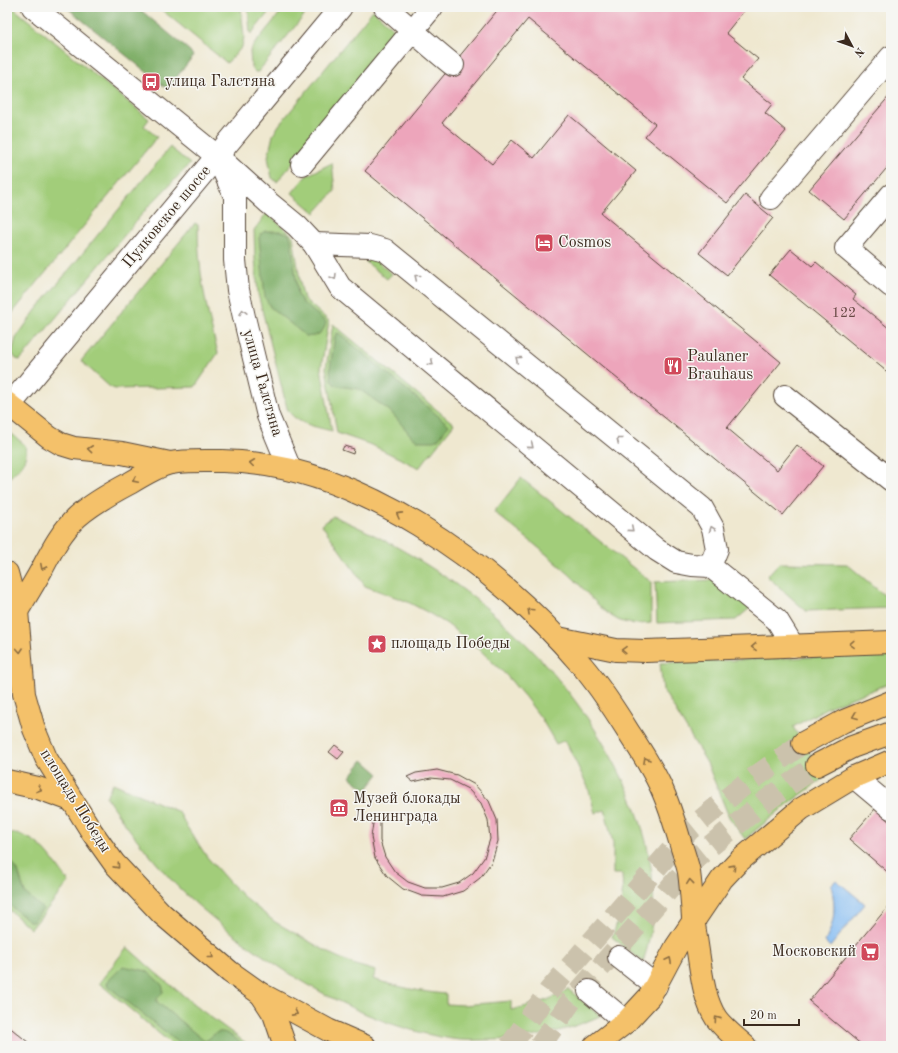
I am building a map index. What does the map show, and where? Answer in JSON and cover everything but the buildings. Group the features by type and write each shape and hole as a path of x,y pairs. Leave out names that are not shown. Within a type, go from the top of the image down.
{"main road":[{"name":"Пулковское шоссе","path":"8,404 49,437 61,444 74,448 122,453 170,463"},
{"path":"12,620 52,549 75,519 92,505 109,494 170,463 241,461 290,469 335,484 366,497 433,534 490,576 520,601 558,638 604,694 640,749 660,784 673,817 689,870 694,921 701,972 706,995 718,1022 745,1046"},
{"path":"7,573 12,620"},
{"name":"площадь Победы","path":"12,620 24,694 34,729 46,758 71,800 114,863 162,914 230,972 261,994 328,1030 365,1046"},
{"path":"558,638 616,650 638,651 891,642"},
{"path":"802,743 844,720 891,702"},
{"path":"817,765 852,747 891,733"},
{"path":"595,1046 626,1022 643,1006 656,986 676,948 722,879 738,862 801,809 854,778 891,761"},
{"path":"7,781 38,788 71,800"},
{"path":"261,994 274,1014 285,1046"}],"street":[{"name":"Пулковское шоссе","path":"8,404 218,157 33,7"},
{"path":"341,7 218,157 297,226 314,244 340,287 657,550 676,562 710,566 777,620 793,646"},
{"path":"385,7 453,65"},
{"path":"302,164 432,7"},
{"path":"771,198 891,57"},
{"name":"улица Галстяна","path":"218,157 235,196 235,260 238,290 244,317 268,416 290,469"},
{"path":"891,195 846,248 891,286"},
{"path":"314,244 370,246 384,250 659,472 702,508 713,528 717,549 710,566"},
{"path":"785,396 891,480"},
{"path":"854,778 891,808"},
{"path":"619,957 656,986"},
{"path":"589,991 626,1022"}],"green space":[{"path":"7,7 12,7 149,119 144,126 157,137 10,316 7,326"},
{"path":"66,7 137,7 190,51 193,56 169,87 165,87"},
{"path":"158,7 241,7 244,37 242,47 227,63"},
{"path":"248,7 273,7 252,33 250,33"},
{"path":"285,7 311,7 258,72 255,72 251,67 250,51"},
{"path":"373,10 400,35 277,182 272,178 268,157 273,135 279,125"},
{"path":"170,147 190,164 147,208 24,356 20,360 16,359 12,353 16,338 36,310"},
{"path":"332,163 335,191 315,213 292,193 306,176"},
{"path":"267,213 293,236 304,299 329,321 321,368 332,431 300,421 290,413 287,408 258,294 254,230"},
{"path":"195,223 198,225 201,274 218,353 195,387 115,389 110,387 81,361"},
{"path":"265,231 281,231 289,234 291,239 298,295 303,303 326,322 319,334 306,336 270,307 265,297 259,238"},
{"path":"369,255 392,274 387,279 366,262 366,258"},
{"path":"333,324 454,424 419,468 374,446 337,433 326,368"},
{"path":"337,333 449,425 438,439 434,441 420,441 413,438 390,411 359,389 334,384 331,379 330,368 335,336"},
{"path":"7,430 25,445 26,456 22,465 7,480"},
{"path":"521,478 651,582 651,623 626,623 611,616 560,566 494,512"},
{"path":"333,516 379,538 424,563 466,591 505,624 541,659 573,698 602,740 626,786 635,807 648,851 652,873 653,895 649,940 643,962 612,937 621,906 622,874 613,874 613,843 605,810 595,813 588,787 565,740 556,744 541,718 507,676 479,649 447,624 406,601 365,586 322,525"},
{"path":"779,563 847,564 891,601 891,608 806,611 767,576"},
{"path":"713,580 751,607 736,620 657,623 655,582"},
{"path":"891,654 891,683 828,707 793,727 825,777 784,807 745,839 729,817 707,763 663,690 660,663"},
{"path":"363,760 379,774 366,790 350,777"},
{"path":"113,783 179,812 207,857 245,898 275,922 333,955 355,965 376,971 373,979 410,989 446,994 446,1004 463,1005 511,1001 511,1010 548,1000 568,989 600,1016 572,1027 531,1037 501,1040 460,1040 423,1033 394,1025 338,1001 311,987 260,954 220,924 183,892 148,853 106,797"},
{"path":"7,833 18,834 28,838 44,849 69,882 31,929 7,908"},
{"path":"7,855 18,871 25,893 43,909 33,922 29,921 7,903"},
{"path":"127,947 201,1010 250,1046 174,1046 99,983"},
{"path":"123,966 147,971 162,985 163,988 163,992 157,999 157,1002 205,1041 216,1033 224,1032 245,1046 183,1046 107,985 108,981"}],"water":[{"path":"836,880 865,904 830,947 825,942 833,921 834,901 831,885"}],"tunnel":[{"path":"510,1046 549,991 689,830 744,785 803,743"},
{"path":"540,1046 571,1001 698,856 763,803 817,765"}],"place":[{"name":"улица Галстяна","path":"151,82"},
{"name":"Cosmos","path":"544,243"},
{"name":"Paulaner Brauhaus","path":"673,366"},
{"name":"площадь Победы","path":"377,644"},
{"name":"Музей блокады Ленинграда","path":"339,808"},
{"name":"Московский","path":"870,952"}]}
